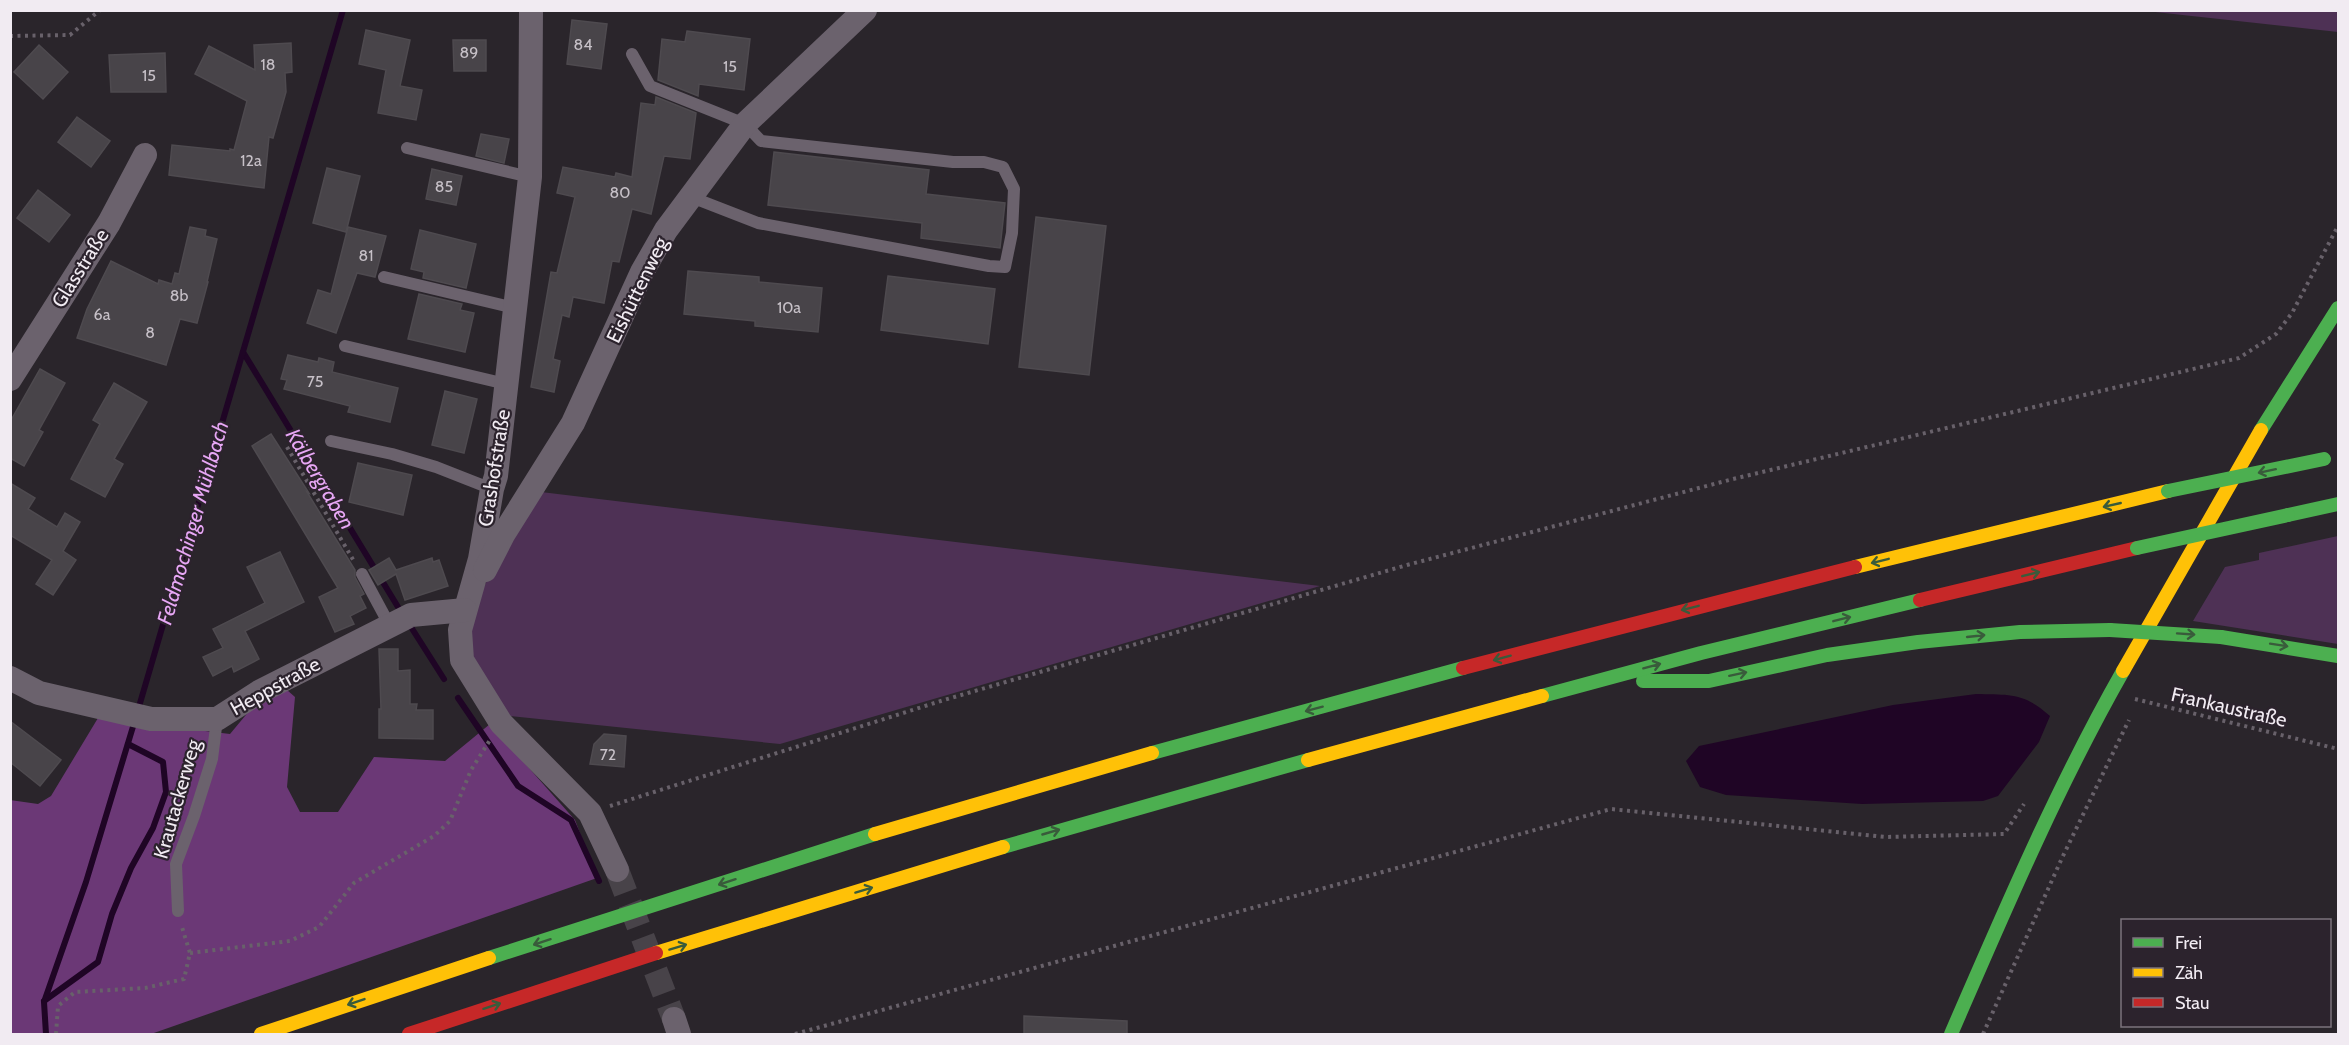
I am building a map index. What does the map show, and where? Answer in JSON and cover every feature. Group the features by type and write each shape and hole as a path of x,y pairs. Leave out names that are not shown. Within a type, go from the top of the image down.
{"main road":[{"path":"1951,1035 2005,910 2113,689 2276,404 2338,308"},
{"path":"261,1035 771,867 1038,785 1655,616 2168,491 2338,456"},
{"path":"409,1035 597,972 1019,842 1236,779 1701,653 2137,548 2338,504"},
{"path":"1596,681 1709,681 1827,655 1918,642 2020,632 2110,630 2221,637 2338,656"}],"street":[{"name":"Grashofstraße","path":"531,10 530,177 496,476 480,559 460,630 462,660 501,723 590,813 617,870"},
{"name":"Eishüttenweg","path":"465,610 503,534 573,423 642,272 666,230 745,124 865,10"},
{"name":"Glasstraße","path":"10,379 109,223 145,155"},
{"name":"Heppstraße","path":"10,678 39,693 151,719 217,719 259,692 411,615 465,610"}],"lane":[{"path":"632,54 650,86 745,124 761,141 953,162 984,162 1003,167 1014,189 1012,233 1005,267 989,266 758,223 691,197"},
{"path":"407,148 530,177"},
{"path":"384,277 515,308"},
{"path":"345,346 507,384"},
{"path":"331,441 392,454 436,467 492,489"},
{"path":"362,574 390,626"},
{"name":"Krautackerweg","path":"178,911 176,864 212,759 217,719"}],"path":[{"path":"10,36 70,35 100,10"},
{"path":"590,813 944,700 1407,565 1733,479 2239,358 2276,334 2282,327 2292,313 2338,226"},
{"path":"287,447 362,574"},
{"name":"Frankaustraße","path":"2113,689 2138,701 2338,749"},
{"path":"2138,701 2144,691"},
{"path":"1983,1035 2062,858 2134,711"},
{"path":"190,953 290,941 319,927 354,883 434,836 450,821 471,770 484,749"},
{"path":"795,1035 1611,809 1886,837 2004,834 2031,795"},
{"path":"56,1035 58,1006 75,992 145,988 184,979 190,953 178,911"}],"shaded area":[{"path":"2146,11 2338,11 2338,32"},
{"path":"541,492 1320,586 780,744 510,716 472,664 470,634 482,591 496,561"},
{"path":"2338,536 2338,644 2193,621 2225,567 2259,560 2259,553"},
{"path":"287,690 295,697 287,787 300,812 338,812 374,757 445,761 490,724 575,820 597,878 151,1034 11,1034 10,800 38,804 51,796 98,718 230,734 255,704"},
{"path":"1976,694 2016,696 2032,703 2050,716 2039,742 1998,796 1983,801 1862,804 1726,795 1700,787 1686,761 1699,746 1893,705"}],"building":[{"path":"572,20 607,24 601,69 567,64"},
{"path":"366,30 410,40 400,86 422,90 416,120 378,113 386,70 359,64"},
{"path":"687,31 750,39 744,90 699,84 698,96 658,80 662,39 685,42"},
{"path":"453,40 486,40 486,71 454,71"},
{"path":"291,43 292,72 285,73 286,92 273,138 269,137 264,188 169,175 172,145 234,150 247,101 195,74 209,46 255,70 254,45"},
{"path":"39,45 68,72 43,99 14,72"},
{"path":"165,53 166,92 111,92 109,55"},
{"path":"656,97 696,113 690,159 664,156 651,214 632,209 619,262 612,261 604,303 573,297 569,317 562,315 553,359 560,361 554,392 531,387 551,272 557,273 575,197 557,193 563,167 615,177 616,173 632,177 641,103 655,105"},
{"path":"77,117 110,141 91,167 58,142"},
{"path":"481,134 509,139 504,163 476,156"},
{"path":"774,152 929,170 926,194 1005,203 1000,248 921,238 922,223 768,205"},
{"path":"327,168 360,176 346,232 313,223"},
{"path":"432,169 462,176 456,205 426,199"},
{"path":"38,190 70,215 49,242 17,218"},
{"path":"1036,217 1106,226 1089,375 1019,367"},
{"path":"190,227 206,230 205,236 217,239 197,323 180,319 166,365 77,338 87,309 111,261 158,284 159,280 172,284 175,273 179,274"},
{"path":"348,227 386,236 375,277 357,273 336,333 307,323 318,290 331,294"},
{"path":"420,230 476,244 466,288 423,278 424,272 411,269"},
{"path":"688,271 759,277 759,282 822,288 818,332 755,326 755,321 684,314"},
{"path":"888,276 995,289 988,344 881,330"},
{"path":"419,294 462,304 460,310 474,313 465,352 408,339"},
{"path":"288,355 318,362 319,358 334,362 332,372 398,388 390,422 348,412 350,406 284,389 287,380 281,379"},
{"path":"40,369 65,383 39,430 43,432 24,466 10,458 10,422"},
{"path":"114,383 147,402 114,459 123,464 105,497 71,479 100,424 93,420"},
{"path":"445,391 477,399 464,453 432,445"},
{"path":"271,434 355,570 355,577 364,594 360,596 366,608 350,616 354,624 335,632 319,597 338,588 252,446"},
{"path":"358,463 412,475 403,515 349,502"},
{"path":"10,483 35,498 28,509 57,527 65,513 80,522 63,551 76,560 53,595 36,584 52,560 10,535"},
{"path":"280,552 304,602 245,631 259,659 234,672 232,666 213,676 203,657 223,648 213,629 265,603 247,567"},
{"path":"389,558 396,570 432,558 433,562 439,560 448,586 405,600 396,574 378,585 369,570"},
{"path":"379,649 398,649 398,671 410,670 410,704 417,704 416,710 433,710 433,739 379,738 379,709 381,709"},
{"path":"10,721 61,760 40,786 10,762"},
{"path":"604,734 626,736 624,767 590,764 594,744"},
{"path":"1024,1016 1127,1021 1127,1035 1024,1035"}],"waterway":[{"name":"Feldmochinger Mühlbach","path":"138,710 343,10"},
{"name":"Kälbergraben","path":"243,352 398,607"},
{"name":"Kälbergraben","path":"411,627 444,679"},
{"name":"Kälbergraben","path":"458,698 518,786 571,820 599,881"},
{"name":"Feldmochinger Mühlbach","path":"46,1034 44,1002 86,882 135,720"},
{"path":"44,1001 98,962 112,914 131,868 153,828 166,792 163,762 128,744"}],"tunnel":[{"path":"617,870 674,1019"}],"traffic: fast":[{"path":"2261,430 2338,308"},
{"path":"2168,491 2324,459"},
{"path":"2288,515 2338,504"},
{"path":"2137,548 2288,515"},
{"path":"1542,696 1701,653 1920,600"},
{"path":"1643,681 1709,681 1827,655 1918,642 2020,632 2110,630"},
{"path":"2110,630 2221,637"},
{"path":"2221,637 2338,656"},
{"path":"1152,753 1463,668"},
{"path":"1951,1034 2011,896 2054,805 2123,671"},
{"path":"1003,847 1308,760"},
{"path":"489,958 875,834"}],"traffic: slow":[{"path":"2123,671 2261,430"},
{"path":"1855,567 2168,491"},
{"path":"1308,760 1542,696"},
{"path":"875,834 1152,753"},
{"path":"656,953 1003,847"},
{"path":"261,1034 489,958"}],"traffic: jam":[{"path":"1920,600 2137,548"},
{"path":"1463,668 1855,567"},
{"path":"409,1034 656,953"}]}
